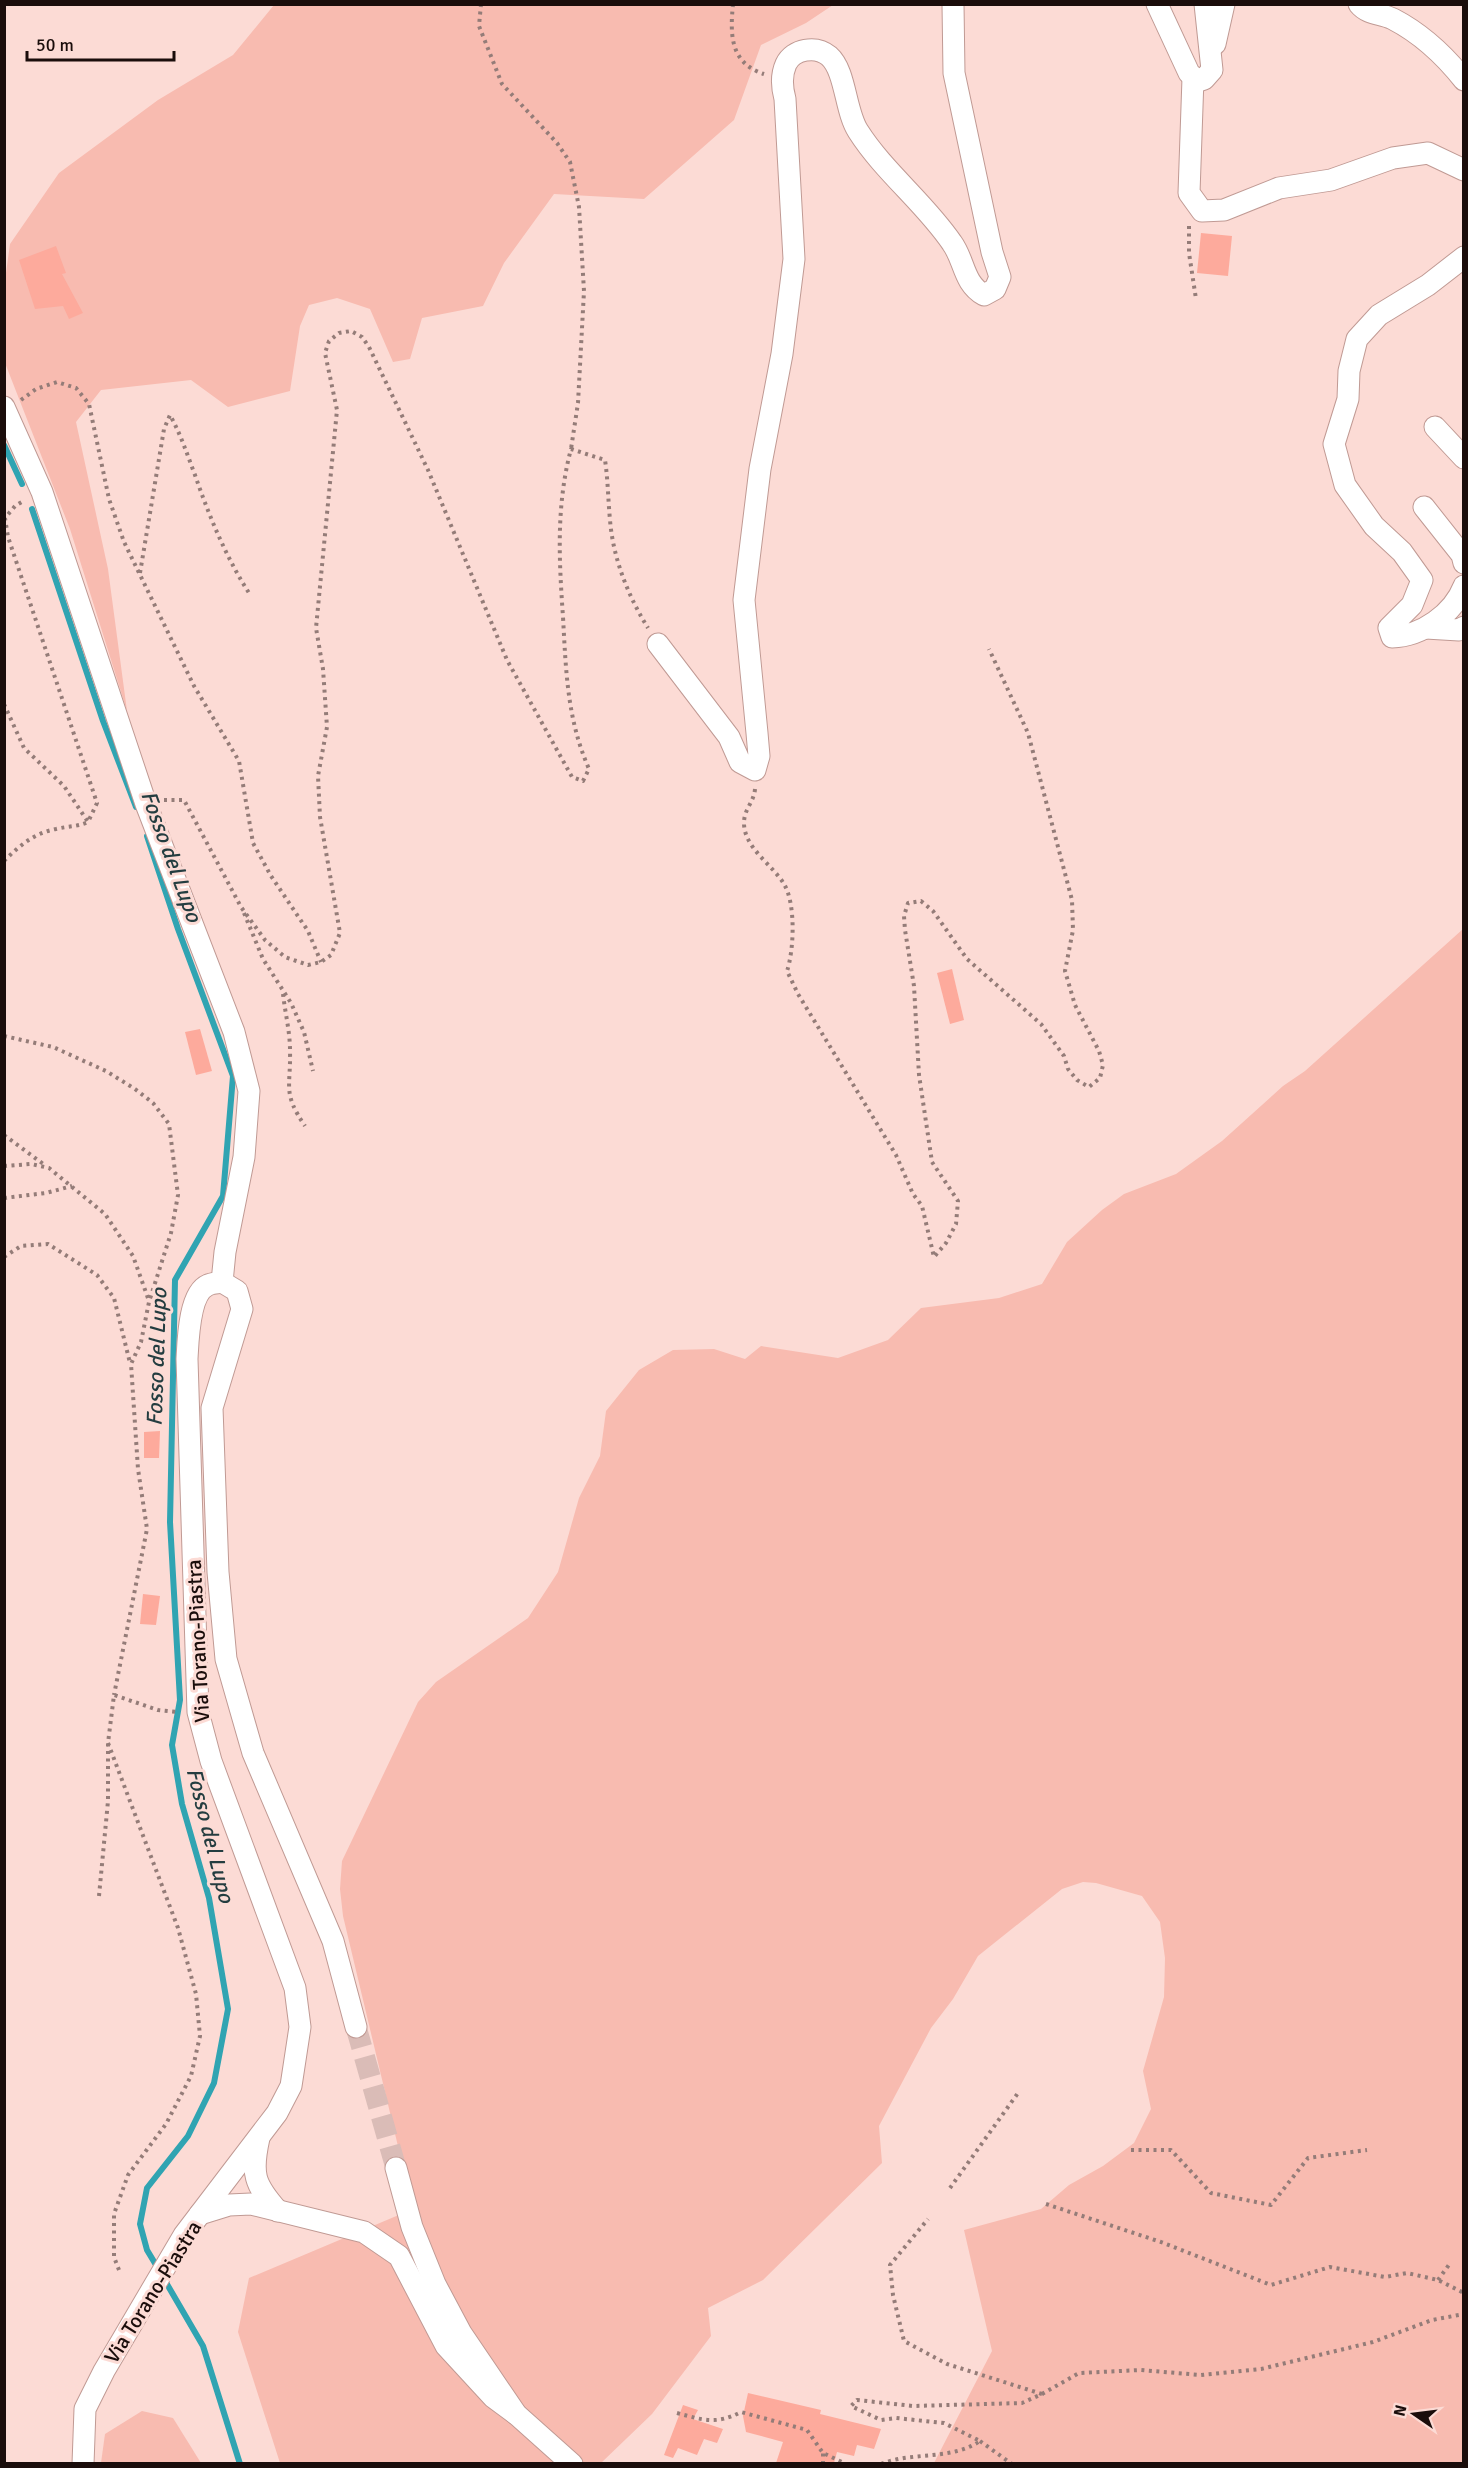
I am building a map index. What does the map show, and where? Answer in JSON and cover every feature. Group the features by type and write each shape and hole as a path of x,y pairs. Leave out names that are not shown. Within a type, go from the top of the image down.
{"street":[{"path":"658,644 729,737 740,762 755,770 759,756 744,600 760,469 782,354 794,259 785,99 781,87 786,63 794,54 819,50 830,56 857,130 953,243 973,289 984,296 995,289 1000,278 992,252 954,73 953,4"},
{"path":"1157,4 1193,78 1189,193 1202,211 1224,210 1279,188 1331,180 1393,158 1428,153 1464,170"},
{"path":"1193,78 1204,79 1212,70 1205,4"},
{"path":"1211,63 1224,4"},
{"path":"1359,4 1365,10 1392,19 1424,40 1464,80"},
{"path":"1464,256 1428,285 1379,315 1357,339 1349,372 1348,399 1334,444 1346,485 1374,526 1402,552 1422,580 1412,604 1389,627 1392,637 1408,636 1426,628 1458,601 1464,586"},
{"path":"6,412 42,492 146,804 234,1032 249,1092 244,1157 225,1252 222,1282 237,1291 242,1309 212,1408 218,1572 226,1659 253,1753 333,1941 356,2027"},
{"path":"1436,427 1464,458"},
{"path":"1424,507 1462,555 1464,562"},
{"path":"1426,628 1460,630 1464,627"},
{"name":"Via Torano-Piastra","path":"83,2463 86,2409 104,2371 184,2235 277,2113 291,2086 300,2027 295,1988 211,1761 198,1712 187,1359 190,1321 198,1296 206,1285 222,1282"},
{"name":"Via Torano-Piastra","path":"260,2135 253,2166 259,2190 278,2211"},
{"path":"396,2168 412,2227 435,2284 453,2340"},
{"path":"201,2214 229,2205 251,2204 364,2232 399,2256 453,2340 516,2415 572,2463"}],"path":[{"path":"241,907 265,940 285,957 308,965 321,962 331,956 340,933 320,817 318,776 327,727 323,669 316,627 335,452 337,410 325,353 329,341 339,333 351,331 362,337 369,348 428,470 507,660 572,777 583,781 589,770 580,750 565,687 558,557 563,478 571,449 578,403 585,291 579,207 570,162 557,143 502,84 479,26 481,4"},
{"path":"733,4 731,40 743,61 762,73 783,75"},
{"path":"1189,193 1189,253 1196,299"},
{"path":"6,412 36,389 57,382 76,388 89,404 109,499 124,542 194,686 239,761 253,843 271,876 309,931 321,962"},
{"path":"140,574 164,429 170,415 182,437 195,476 232,566 249,594"},
{"path":"571,449 605,460 610,520 616,552 631,602 658,644"},
{"path":"4,861 28,840 48,831 79,826 88,822 97,803 9,537 5,518 15,506 42,492"},
{"path":"755,770 754,798 746,809 744,824 751,844 785,886 791,910 792,955 787,971 803,1004 896,1155 913,1194 922,1206 934,1257 946,1243 956,1224 958,1201 932,1162 919,1075 914,986 905,930 904,916 908,903 921,901 933,912 967,959 1041,1024 1077,1080 1089,1087 1100,1078 1103,1065 1099,1051 1075,1005 1065,971 1072,930 1072,900 1028,733 989,649"},
{"path":"4,704 24,748 64,786 88,822"},
{"path":"146,804 167,799 184,800 241,907 263,959 304,1032 313,1071"},
{"path":"282,990 291,1050 287,1080 292,1107 305,1126"},
{"path":"4,1036 53,1047 106,1071 144,1096 169,1124 178,1196 171,1233 149,1302 141,1342 130,1364"},
{"path":"4,1135 73,1185 105,1214 133,1256 149,1302"},
{"path":"4,1166 31,1164 50,1168"},
{"path":"4,1198 46,1192 73,1185"},
{"path":"4,1257 21,1246 48,1244 97,1275 114,1298 130,1364 138,1469 147,1529 114,1695 108,1743 108,1801 99,1896"},
{"path":"114,1695 166,1711"},
{"path":"108,1743 178,1928 196,1994 200,2036 191,2076 166,2124 128,2175 114,2214 114,2257 119,2270"},
{"path":"950,2188 1018,2093"},
{"path":"1131,2150 1171,2150 1211,2193 1271,2205 1308,2158 1367,2150"},
{"path":"1046,2204 1161,2241 1272,2285 1330,2267 1385,2277 1407,2273 1437,2280 1464,2293"},
{"path":"928,2219 890,2265 893,2295 904,2341 947,2364 1042,2394"},
{"path":"1437,2280 1451,2262"},
{"path":"1012,2463 980,2441 944,2423 896,2418 880,2420 851,2406 857,2400 913,2406 1022,2403 1078,2373 1141,2370 1201,2375 1261,2369 1374,2342 1432,2320 1464,2314"},
{"path":"677,2413 704,2420 724,2421 741,2412 807,2430 823,2453 846,2463"},
{"path":"881,2463 913,2454 938,2455 966,2450 980,2441"},
{"path":"823,2453 823,2463"}],"shaded area":[{"path":"274,5 833,5 806,23 761,45 734,120 644,199 554,194 504,263 483,306 422,318 410,359 393,362 370,309 337,298 309,305 300,326 290,391 228,407 191,380 101,390 76,422 108,569 127,711 70,529 5,363 5,280 10,244 59,173 158,100 233,55"},
{"path":"1463,929 1463,2463 934,2463 992,2351 964,2230 1041,2209 1069,2185 1103,2166 1134,2143 1151,2109 1143,2071 1164,1997 1165,1958 1160,1922 1142,1896 1096,1883 1083,1882 1062,1889 978,1956 953,1999 931,2028 879,2126 882,2163 763,2280 708,2308 711,2336 652,2414 601,2463 280,2463 238,2332 249,2278 413,2209 343,1916 340,1889 342,1861 418,1702 436,1682 528,1618 558,1572 579,1498 600,1456 606,1411 639,1370 673,1350 714,1349 745,1359 761,1346 838,1358 888,1340 921,1308 999,1298 1042,1284 1067,1242 1102,1210 1124,1194 1176,1174 1222,1141 1283,1086 1305,1071"},
{"path":"142,2411 173,2418 201,2463 101,2463 105,2434"}],"building":[{"path":"1201,233 1232,236 1228,276 1197,273"},
{"path":"56,246 66,273 62,274 83,313 69,319 63,306 35,309 19,260"},
{"path":"952,969 964,1020 950,1024 937,973"},
{"path":"200,1029 212,1071 196,1075 185,1032"},
{"path":"160,1431 159,1458 144,1458 144,1432"},
{"path":"143,1594 160,1596 156,1625 140,1624"},
{"path":"748,2393 821,2410 820,2414 881,2429 874,2449 857,2445 854,2456 837,2452 834,2463 776,2463 783,2442 746,2432 743,2416"},
{"path":"683,2405 698,2410 693,2419 723,2429 717,2443 704,2439 697,2455 678,2448 673,2458 664,2455"}],"waterway":[{"name":"Fosso del Lupo","path":"4,445 22,484"},
{"name":"Fosso del Lupo","path":"32,509 103,721 136,807"},
{"name":"Fosso del Lupo","path":"147,836 178,929 233,1076 223,1196 175,1280 170,1522 180,1700 172,1745 182,1804 209,1898 228,2009 214,2083 188,2136 147,2188 140,2224 147,2250 159,2270"},
{"path":"164,2279 203,2346 240,2464"}],"tunnel":[{"path":"356,2027 396,2168"}]}
